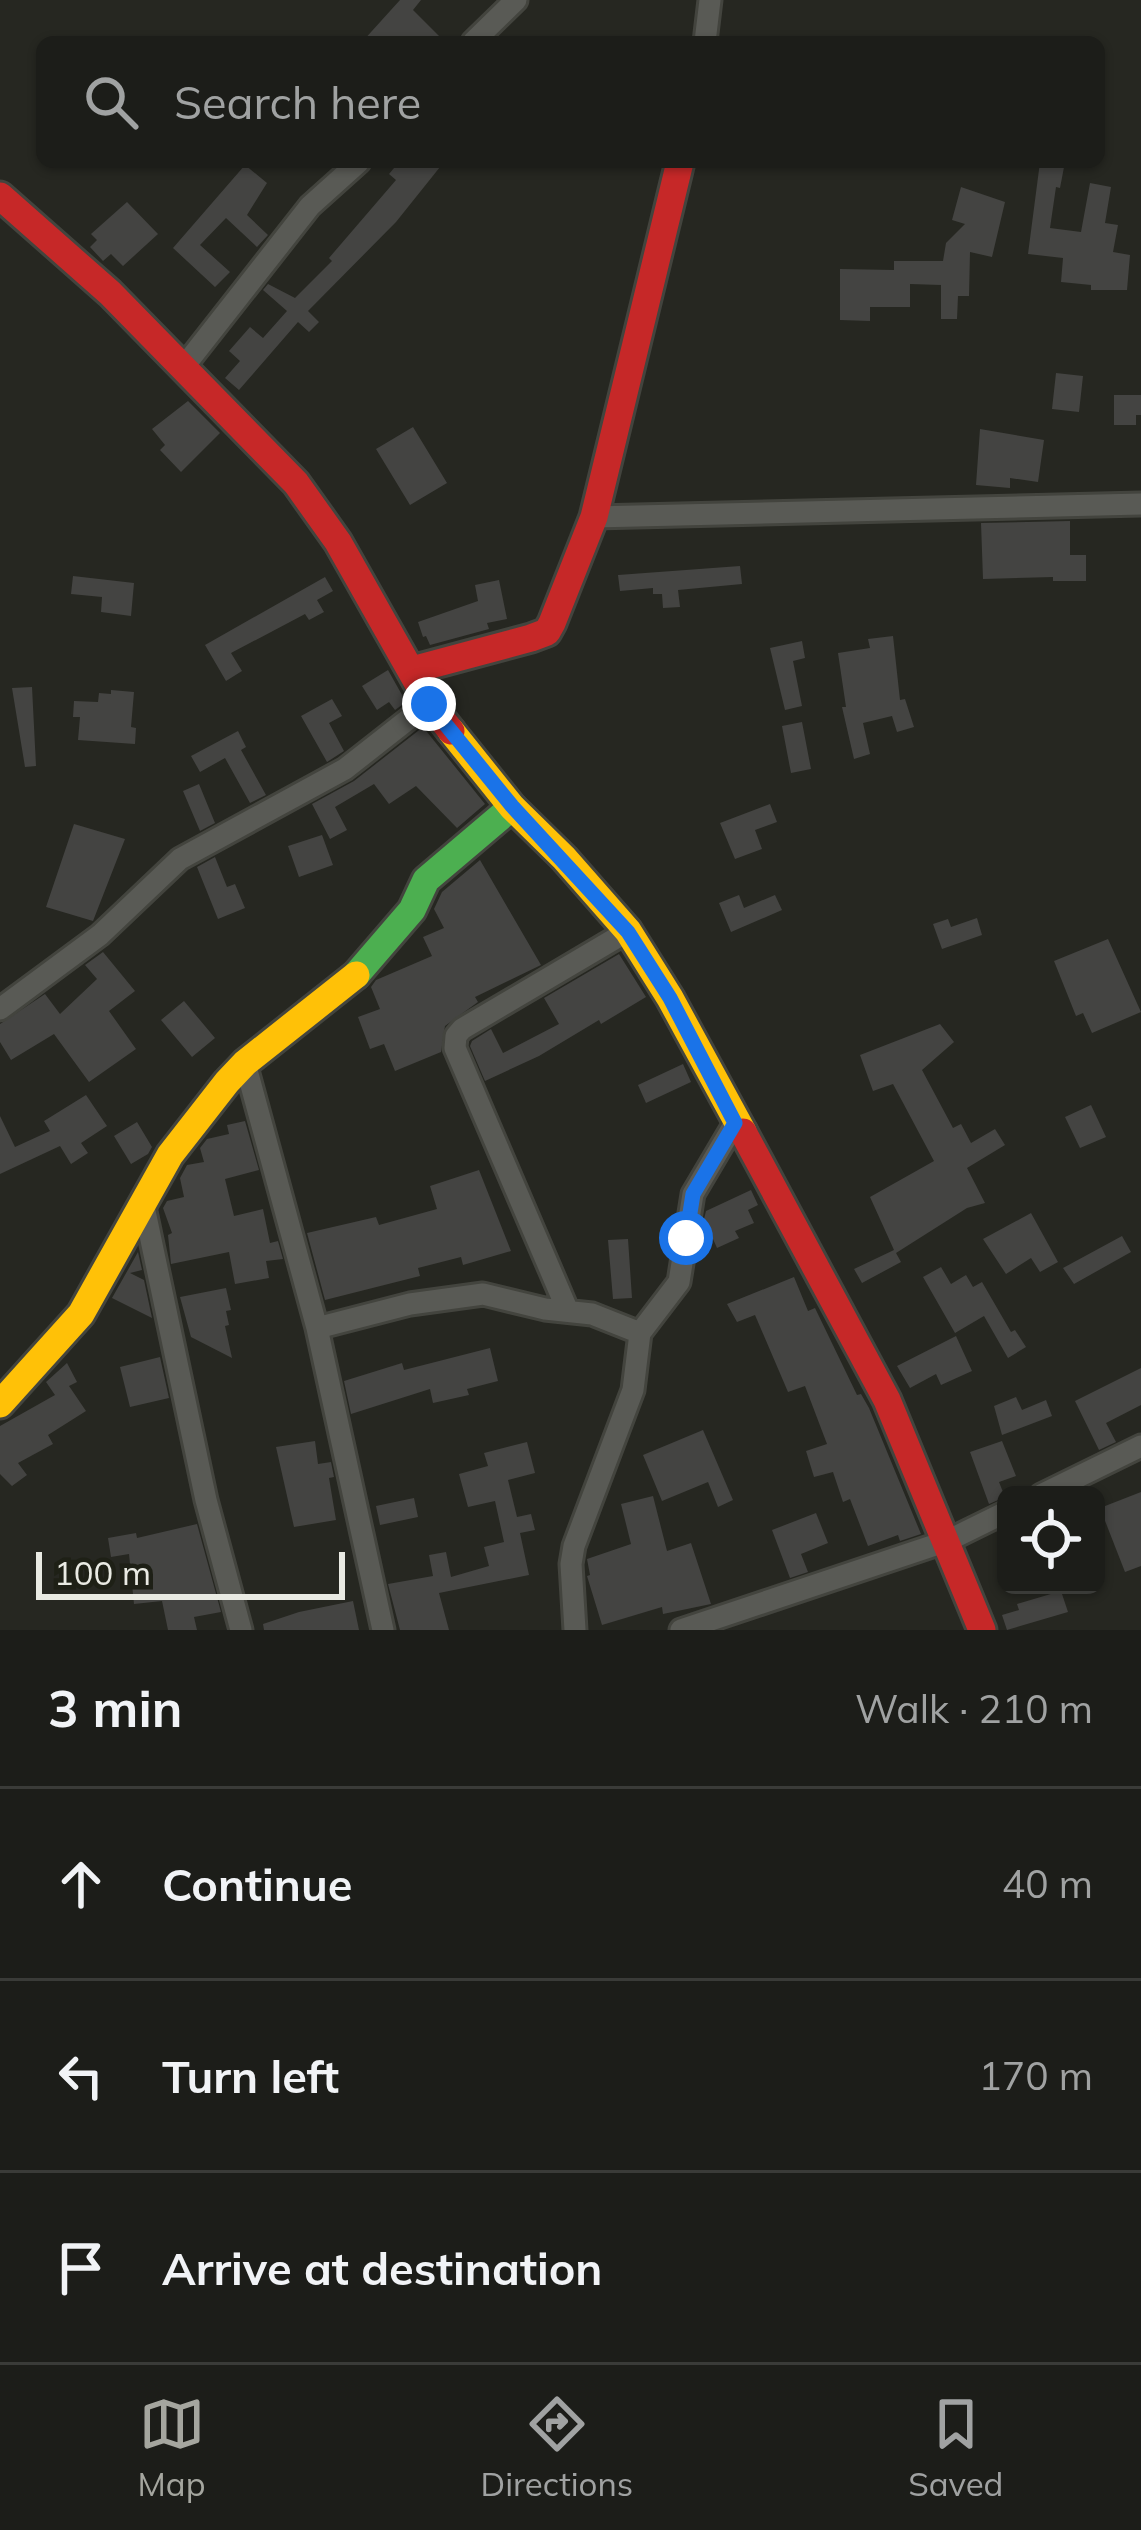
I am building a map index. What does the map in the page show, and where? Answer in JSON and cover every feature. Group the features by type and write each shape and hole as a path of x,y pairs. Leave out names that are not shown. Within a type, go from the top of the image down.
{"street":[{"path":"479,36 516,0"},
{"path":"706,36 710,0"},
{"path":"182,369 310,206 352,168"},
{"path":"412,670 547,632 594,517 679,168"},
{"path":"0,196 110,293 296,483 338,542 429,704 512,806 628,932 670,998 887,1400 982,1630"},
{"path":"594,517 1141,504"},
{"path":"0,1009 100,935 180,859 345,769 429,704"},
{"path":"0,1404 80,1313 170,1154 244,1063 351,982 369,955 412,910 426,880 512,806"},
{"path":"566,1309 454,1048 462,1028 628,932"},
{"path":"244,1063 317,1328 383,1630"},
{"path":"575,1630 574,1546 633,1390 640,1333 679,1282 693,1194 735,1123"},
{"path":"143,1202 200,1477 242,1630"},
{"path":"317,1328 410,1304 484,1294 545,1309 592,1314 640,1333"},
{"path":"1059,1486 1141,1446"},
{"path":"693,1629 947,1541 997,1516"}],"building":[{"path":"400,0 421,0 413,10 439,36 367,36"},
{"path":"242,168 267,183 247,215 268,235 257,247 226,218 200,245 230,272 215,287 173,248"},
{"path":"394,168 439,168 396,222 308,311 319,322 309,332 298,322 239,390 225,378 240,361 229,351 250,327 263,338 287,311 263,290 268,284 295,298 332,261 329,258 396,180 389,174"},
{"path":"1039,168 1064,168 1050,228 1081,232 1090,183 1111,187 1105,223 1118,225 1113,252 1130,255 1127,290 1091,290 1091,285 1061,282 1063,258 1028,254"},
{"path":"961,187 1005,202 992,257 970,252 969,296 958,296 957,319 941,319 941,285 910,284 910,307 870,307 870,321 840,320 840,269 894,270 894,261 943,261 946,243 965,224 952,220"},
{"path":"127,202 158,234 123,266 111,254 103,261 90,247 97,240 91,234"},
{"path":"1056,373 1083,376 1079,412 1052,409"},
{"path":"1114,395 1141,395 1136,425 1114,425"},
{"path":"188,401 220,433 181,472 160,450 165,445 152,429"},
{"path":"413,427 447,483 410,505 376,449"},
{"path":"980,429 1044,440 1038,482 1010,478 1010,488 976,485"},
{"path":"1070,521 1070,555 1086,555 1086,581 983,579 981,523"},
{"path":"740,566 742,584 678,590 680,607 663,608 662,594 653,594 653,588 620,591 618,575"},
{"path":"73,576 134,583 131,616 101,612 102,597 71,594"},
{"path":"325,577 333,591 317,600 324,612 309,620 305,614 231,653 242,671 226,681 205,645"},
{"path":"499,580 507,619 487,623 489,629 430,645 423,637 418,622 478,601 475,585"},
{"path":"893,636 900,700 905,699 914,727 897,732 892,716 863,723 870,754 854,759 842,707 846,707 838,653 870,648 868,639"},
{"path":"802,641 805,658 793,661 802,706 785,710 770,648"},
{"path":"388,670 406,702 395,710 389,702 377,710 362,686"},
{"path":"32,687 36,766 25,767 12,688"},
{"path":"111,690 134,692 131,727 136,728 135,744 78,740 80,717 73,717 74,701 98,702 99,693 111,694"},
{"path":"332,699 342,716 329,723 344,751 327,762 301,716"},
{"path":"802,722 811,769 791,773 782,726"},
{"path":"423,727 485,804 457,828 416,786 389,804 374,784 335,807 347,830 330,839 312,804 354,781"},
{"path":"238,731 246,747 241,750 266,795 250,803 225,758 200,772 191,756"},
{"path":"199,784 215,823 200,831 183,791"},
{"path":"770,804 777,822 755,830 762,849 735,859 720,823"},
{"path":"74,824 125,839 93,921 46,907"},
{"path":"322,835 333,865 299,877 288,846"},
{"path":"215,857 227,887 235,884 245,908 218,919 197,867"},
{"path":"480,860 541,965 475,997 478,1002 445,1026 441,1052 395,1071 384,1044 370,1049 358,1017 380,1009 371,987 376,980 432,956 423,937 444,928 434,909 442,892"},
{"path":"739,895 744,908 775,895 782,910 731,932 719,903"},
{"path":"977,918 982,935 942,949 933,924 948,919 951,927"},
{"path":"1108,939 1141,1012 1092,1033 1083,1013 1076,1016 1054,961"},
{"path":"103,952 135,991 109,1011 136,1049 89,1082 54,1034 11,1060 0,1042 0,1024 45,994 60,1014 97,979 85,965"},
{"path":"619,954 646,997 485,1081 472,1041 491,1029 503,1053 559,1024 544,998"},
{"path":"184,1001 215,1038 192,1057 161,1020"},
{"path":"940,1024 954,1042 922,1070 953,1128 961,1124 971,1143 995,1129 1005,1145 967,1168 985,1203 967,1208 896,1253 901,1262 862,1283 854,1269 894,1250 870,1197 934,1161 893,1084 873,1091 860,1055"},
{"path":"683,1064 691,1082 646,1103 638,1085"},
{"path":"86,1095 107,1126 81,1143 88,1153 71,1164 60,1146 0,1174 0,1116 15,1147 50,1131 44,1121"},
{"path":"1091,1105 1106,1137 1080,1148 1065,1117"},
{"path":"245,1121 259,1170 225,1179 234,1216 263,1209 270,1243 278,1241 283,1259 266,1261 269,1278 235,1284 229,1252 171,1264 168,1235 172,1233 163,1208 167,1201 184,1197 180,1178 187,1165 204,1162 200,1148 207,1139 229,1134 227,1125"},
{"path":"137,1122 152,1147 131,1164 114,1136"},
{"path":"479,1170 511,1251 463,1265 461,1257 418,1268 420,1276 325,1300 307,1233 376,1217 379,1225 437,1209 430,1186"},
{"path":"751,1190 758,1205 748,1210 754,1223 735,1231 739,1238 717,1248 704,1219 706,1211"},
{"path":"1031,1213 1058,1262 1040,1272 1031,1258 1006,1274 983,1239"},
{"path":"1122,1236 1131,1252 1074,1284 1063,1268"},
{"path":"628,1239 632,1298 613,1299 608,1240"},
{"path":"138,1252 142,1270 130,1273 144,1280 152,1318 112,1298"},
{"path":"941,1267 951,1284 966,1275 973,1287 982,1282 1011,1332 1015,1330 1026,1347 1008,1358 984,1316 955,1333 923,1277"},
{"path":"794,1277 808,1311 815,1308 857,1395 861,1394 869,1408 921,1534 900,1541 898,1535 868,1546 850,1499 843,1502 833,1472 814,1477 806,1451 827,1444 805,1386 788,1392 755,1315 737,1322 727,1304"},
{"path":"226,1288 231,1310 226,1311 229,1325 225,1326 232,1358 191,1337 180,1297"},
{"path":"956,1336 972,1371 941,1385 936,1374 910,1388 897,1366"},
{"path":"490,1348 498,1381 467,1389 469,1395 433,1403 430,1389 351,1414 344,1381 402,1363 404,1370"},
{"path":"160,1357 169,1398 130,1407 120,1367"},
{"path":"67,1363 77,1382 69,1386 86,1411 48,1435 53,1444 18,1463 27,1475 12,1486 0,1474 0,1426 55,1395 46,1382"},
{"path":"1141,1368 1141,1405 1106,1423 1116,1442 1099,1450 1075,1401"},
{"path":"1016,1397 1022,1410 1046,1400 1052,1416 1002,1435 994,1406"},
{"path":"703,1430 733,1500 718,1507 708,1482 662,1501 643,1455"},
{"path":"315,1441 318,1464 331,1462 336,1520 294,1527 276,1447"},
{"path":"1002,1441 1016,1476 999,1482 997,1500 989,1504 970,1452"},
{"path":"527,1442 535,1473 508,1480 517,1517 531,1514 535,1530 520,1533 529,1575 439,1593 449,1630 400,1630 388,1584 433,1576 429,1555 446,1552 451,1577 489,1566 484,1547 504,1542 495,1501 468,1507 459,1474 488,1466 484,1453"},
{"path":"1141,1492 1141,1566 1125,1572 1105,1521 1105,1506"},
{"path":"653,1496 667,1551 691,1543 711,1604 663,1614 662,1607 602,1625 587,1576 587,1559 631,1544 621,1504"},
{"path":"414,1498 418,1517 380,1525 376,1506"},
{"path":"816,1513 828,1543 801,1554 808,1572 790,1578 772,1530"},
{"path":"197,1524 221,1612 194,1617 197,1630 168,1630 162,1601 134,1604 129,1554 111,1557 108,1538 136,1533 137,1538"},
{"path":"1062,1594 1068,1612 1007,1630 1002,1615 1019,1610 1017,1604"},
{"path":"353,1601 359,1630 264,1630 263,1624 299,1612"}],"traffic: fast":[{"path":"356,975 412,910 426,880 512,807"}],"traffic: slow":[{"path":"451,731 512,807 628,931 743,1132"},
{"path":"0,1404 81,1314 170,1155 227,1082 356,975"}],"traffic: jam":[{"path":"412,670 531,638 547,632 552,623 594,517 679,168"},
{"path":"0,196 110,293 296,483 338,542 429,703 451,731"},
{"path":"743,1132 887,1400 982,1630"}],"route":[{"path":"429,704 512,806 628,932 670,998 735,1123 693,1194 686,1238"}]}
